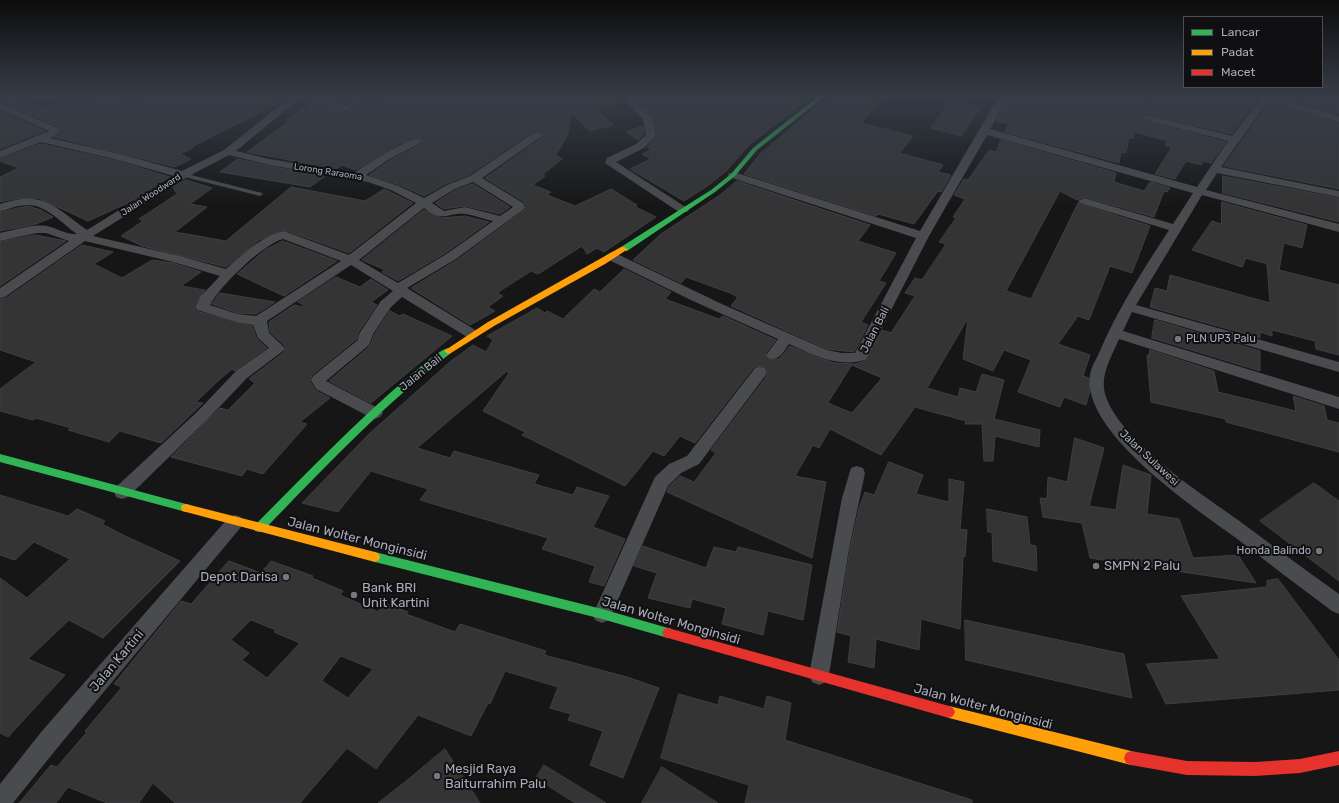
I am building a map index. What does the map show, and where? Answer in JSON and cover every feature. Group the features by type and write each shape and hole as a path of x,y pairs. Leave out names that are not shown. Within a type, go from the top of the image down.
{"main road":[{"name":"Jalan Bali","path":"259,528 375,413 404,387 472,334 566,284 713,191 733,175 755,149 775,133"},
{"name":"Jalan Wolter Monginsidi","path":"0,458 235,522 602,614 943,711 1117,755 1187,768 1255,769 1300,766 1339,758"}],"street":[{"path":"0,155 51,133"},
{"name":"Jalan Woodward","path":"0,294 85,236 113,220 183,175 228,152 251,133"},
{"path":"651,133 651,136 640,146 611,160 610,163 683,210"},
{"name":"Jalan Bali","path":"612,256 699,300 787,337 842,358 853,360 860,357 923,236 984,133"},
{"path":"994,133 1339,228"},
{"path":"1210,133 1236,140"},
{"name":"Jalan Sulawesi","path":"1241,133 1214,169 1175,228 1128,307 1114,333 1097,373 1097,388 1100,399 1107,413 1121,434 1183,489 1339,606"},
{"path":"472,334 401,289 351,260 288,237 279,236 244,259 228,274 206,299 202,307 237,318 259,321 351,260 424,203 451,187 474,178 537,135"},
{"path":"40,139 116,156 183,175"},
{"path":"356,177 384,158 406,148 416,141"},
{"name":"Lorong Raraoma","path":"228,152 269,162 370,179 395,188 424,203 436,212 441,213 465,210 501,220"},
{"path":"1214,169 1339,194"},
{"path":"733,175 923,236"},
{"path":"375,413 321,385 318,380 364,342 366,334 386,304 401,289 452,256 520,206 495,189 474,178"},
{"path":"0,208 13,203 28,201 47,205 85,236"},
{"path":"1084,201 1175,228"},
{"path":"0,237 37,230 48,230 68,237 85,236 228,274"},
{"path":"1128,307 1339,366"},
{"path":"122,492 202,416 242,374 278,348 263,335 259,321"},
{"path":"1114,333 1339,403"},
{"path":"773,355 787,337"},
{"path":"602,614 660,482 669,471 677,466 693,460 760,372"},
{"path":"819,675 828,631 836,563 857,473"},
{"name":"Jalan Kartini","path":"0,802 50,739 235,522"}],"lane":[{"path":"183,175 260,194"}],"building":[{"path":"0,133 39,133 0,149"},
{"path":"60,133 219,133 180,154 191,159 175,167 54,137"},
{"path":"272,133 530,133 469,175 446,184 424,196 400,185 369,175 389,161 421,144 422,140 420,138 414,138 397,145 356,170 342,165 336,169 247,152"},
{"path":"542,133 568,133 556,155 562,159 542,175 545,176 533,185 551,192 547,195 575,206 611,189 637,205 634,206 656,217 604,252 597,248 587,254 582,246 538,274 531,271 497,293 503,296 488,307 495,311 470,325 411,288 457,260 526,209 524,202 485,178 542,138"},
{"path":"629,133 644,133 638,140"},
{"path":"657,133 764,133 749,145 726,171 706,187 684,201 630,169 651,159 642,154 651,150 647,147 657,136"},
{"path":"785,133 903,133 913,136 900,153 943,165 938,172 951,175 941,192 938,191 914,224 878,214 876,216 744,174 761,153"},
{"path":"952,133 963,133 961,136"},
{"path":"1010,133 1135,133 1133,139 1129,138 1126,153 1121,152 1119,163"},
{"path":"1140,133 1193,133 1226,142 1211,163 1203,161 1201,165 1186,161 1175,179 1155,174 1172,147 1165,145 1168,141"},
{"path":"1247,133 1339,133 1339,189 1224,166"},
{"path":"1001,140 1116,173 1114,182 1144,191 1150,182 1170,188 1167,192 1164,191 1154,217 1084,197 1077,200 1060,191 1006,291 1031,299 1078,203 1150,226 1132,273 1110,266 1089,320 1078,316 1058,344 1090,355 1083,376 1089,378 1090,391 1086,405 1064,397 1060,407 1018,392 1031,360 1004,350 993,371 963,359 968,318 927,388 958,397 960,388 976,392 982,374 1004,380 994,419 1040,430 1039,447 995,436 993,461 984,461 982,424 965,424 966,421 948,416 948,414 947,416 915,407 881,455 830,429 819,448 813,445 795,476 826,482 812,558 667,492 669,487 680,476 694,482 716,453 711,450 766,377 768,371 765,367 754,367 695,443 680,436 664,456 653,451 625,486 522,435 525,432 483,411 509,373 507,371 417,448 450,458 454,451 539,475 534,484 573,495 577,487 609,496 593,527 625,539 604,586 589,582 595,566 542,549 548,538 420,500 428,489 371,471 338,512 302,503 370,433 451,361 473,345 486,352 493,340 487,336 537,308 545,313 547,311 563,319 594,289 600,292 624,269 671,292 665,299 719,319 723,316 776,340 765,354 768,359 779,359 790,346 835,363 855,364 865,361 882,330 891,333 915,296 905,293 915,278 922,280 946,244 939,242 956,218 953,217 965,199 954,195 964,179 968,180 989,150 996,152","holes":["852,365 882,378 852,413 828,403"]},
{"path":"41,144 114,160 170,177 128,203 88,221 38,198 15,199 0,202 0,177 19,168 0,161 0,159"},
{"path":"238,159 325,176 310,187 220,172"},
{"path":"1223,176 1339,198 1339,222 1223,193"},
{"path":"186,180 212,188 190,204 207,207 175,232 226,241 291,187 365,201 384,189 413,203 349,253 284,230 259,240 226,267 142,246 121,236 143,221 139,219 177,194 173,187"},
{"path":"737,181 870,225 858,241 896,253 879,281 886,283 861,322 868,325 854,352 827,349 731,306 738,297 730,293 686,277 681,283 633,260 661,234 720,195"},
{"path":"473,184 510,207 500,214 465,206 444,209 435,203 456,190"},
{"path":"1222,202 1307,225 1302,248 1284,243 1279,270 1339,285 1339,355 1316,349 1315,341 1272,330 1272,336 1260,332 1260,338 1150,307 1155,288 1167,291 1170,275 1270,303 1267,264 1246,258 1242,267 1192,250 1212,221 1221,224"},
{"path":"28,206 41,210 53,217 36,224 0,231 0,212"},
{"path":"424,210 441,218 465,216 489,222 447,252 398,281 382,272 385,270 362,260"},
{"path":"36,235 66,241 0,286 0,242"},
{"path":"283,241 337,261 284,296 237,274 265,250"},
{"path":"82,245 113,252 94,264 122,278 152,260 173,263 201,272 181,286 205,290 194,306 196,311 252,326 257,339 267,348 234,371 232,369 220,379 196,402 203,403 161,443 120,431 109,442 68,430 71,428 36,418 33,420 0,411 0,389 36,362 0,350 0,299 6,298"},
{"path":"336,277 360,287 371,279 388,290 371,302 377,305 358,333 357,339 312,375 310,381 315,390 330,398 300,422 307,424 263,474 247,469 242,476 171,457 220,408 228,410 255,383 249,379 284,352 286,347 270,332 269,322 294,305 304,307 304,305 298,302"},
{"path":"220,293 275,302 256,314 238,313 212,304"},
{"path":"390,311 400,316 403,314 452,336 371,403 329,381 370,346 374,335"},
{"path":"1155,320 1260,351 1260,371 1152,338"},
{"path":"1150,350 1214,371 1218,392 1296,411 1293,396 1324,406 1327,420 1339,423 1339,452 1226,422 1226,419 1151,402 1147,355 1149,355"},
{"path":"1075,438 1104,448 1089,506 1116,510 1123,465 1151,475 1147,514 1179,519 1193,558 1238,555 1256,583 1090,558 1082,523 1043,517 1040,498 1047,499 1048,477 1067,482"},
{"path":"889,462 923,475 916,494 949,502 949,479 964,482 960,529 967,530 965,557 963,556 960,629 921,619 919,650 876,639 874,668 848,662 851,636 837,632 850,549 859,508 865,492 874,495"},
{"name":"Honda Balindo","path":"1314,483 1339,501 1339,581 1260,521"},
{"path":"0,495 68,516 77,509 105,521 102,524 125,536 180,561 103,638 69,620 28,659 65,675 8,737 0,733 0,578 27,598 70,559 34,542 15,560 0,555"},
{"path":"987,509 1027,517 1030,545 1036,546 1037,571 993,561 992,532 988,532"},
{"path":"643,546 706,568 714,547 736,552 738,547 812,565 803,620 768,611 763,635 722,624 726,608 692,599 690,608 648,598 657,573 634,566"},
{"path":"229,561 261,573 271,561 313,576 312,578 343,591 340,595 378,612 384,603 408,612 406,614 455,632 460,624 546,651 544,655 627,677 659,688 623,778 590,765 603,731 568,720 571,714 550,708 558,687 505,671 490,704 488,703 471,736 418,715 376,769 347,748 300,803 175,803 153,783 139,803 107,803 68,787 56,803 19,803 51,765 57,767 87,732 85,731 122,687 114,684 181,601 191,604","holes":["251,620 276,630 274,632 300,643 267,678 242,660 249,653 231,640","341,656 373,669 348,698 322,681"]},
{"path":"1278,579 1339,660 1339,690 1166,704 1146,664 1220,659 1181,596 1267,587 1267,581"},
{"path":"965,620 1124,654 1132,698 966,660"},
{"path":"679,694 718,705 720,696 764,709 767,696 791,703 785,740 972,800 972,803 745,803 749,785 661,758"},
{"name":"Mesjid Raya Baiturrahim Palu","path":"445,749 480,803 378,803 405,782"},
{"path":"544,765 606,803 575,803 536,778"},
{"path":"662,767 718,803 642,803"}],"traffic: fast":[{"path":"624,249 713,191 733,175 755,149 775,133"},
{"path":"259,528 373,413 448,351"},
{"path":"0,458 186,508"},
{"path":"375,557 602,614 668,633"}],"traffic: slow":[{"path":"448,351 513,311 580,275 624,249"},
{"path":"186,508 375,557"},
{"path":"949,712 1131,758"}],"traffic: jam":[{"path":"668,633 949,712"},
{"path":"1131,758 1187,768 1255,769 1300,766 1339,758"}],"place":[{"name":"PLN UP3 Palu","path":"1178,339"},
{"name":"Honda Balindo","path":"1319,551"},
{"name":"SMPN 2 Palu","path":"1096,566"},
{"name":"Depot Darisa","path":"286,577"},
{"name":"Bank BRI Unit Kartini","path":"354,595"},
{"name":"Mesjid Raya Baiturrahim Palu","path":"437,776"}]}
